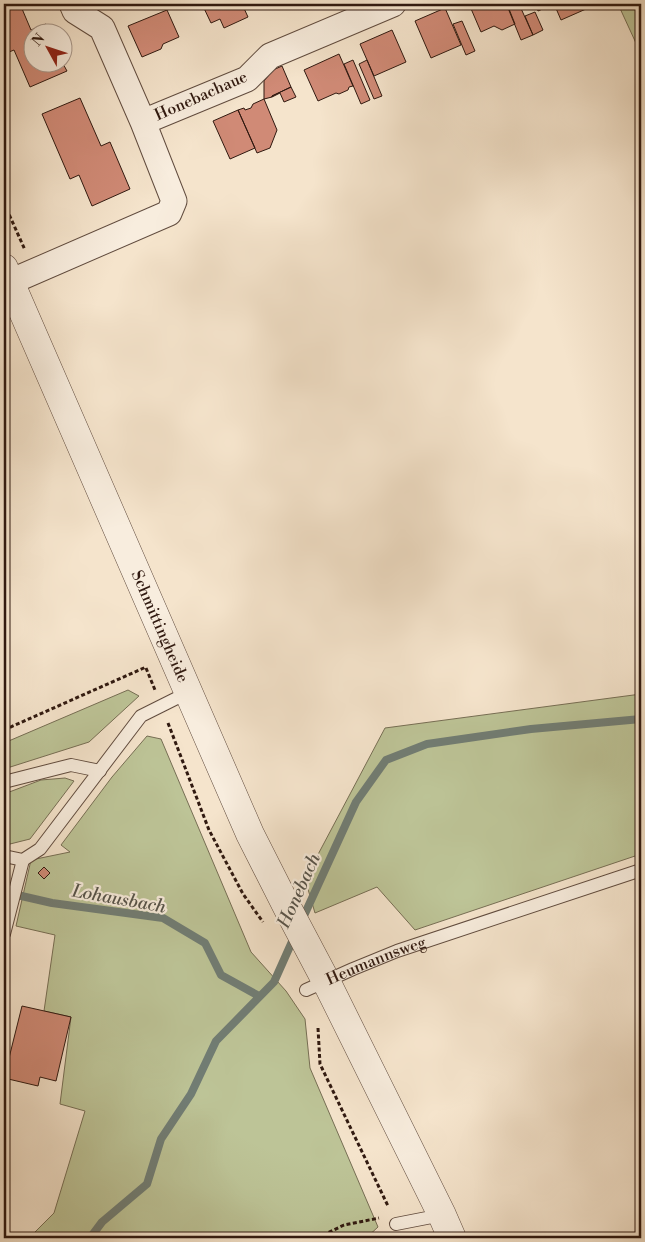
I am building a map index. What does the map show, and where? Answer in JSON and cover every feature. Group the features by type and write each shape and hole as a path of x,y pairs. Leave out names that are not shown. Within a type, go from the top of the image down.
{"street":[{"name":"Honebachaue","path":"6,278 35,271 169,212 174,201 143,122 102,28 75,11 72,4"},
{"name":"Honebachaue","path":"143,122 248,79 270,56 393,4"},
{"name":"Schmittingheide","path":"6,278 250,834 313,954 316,985"},
{"name":"Heumannsweg","path":"316,985 447,1226"}],"lane":[{"path":"4,934 23,860 40,849 141,716 188,692"},
{"path":"4,782 71,765 100,771"},
{"path":"4,856 23,860"},
{"name":"Heumannsweg","path":"316,985 397,951 641,870"},
{"path":"396,1224 447,1226"}],"path":[{"path":"4,203 35,271"},
{"path":"4,730 146,667"},
{"path":"161,706 209,830 243,894 264,924"},
{"path":"316,985 320,1064 396,1224"},
{"path":"317,1238 344,1225 379,1218 396,1224"}],"green space":[{"path":"618,4 641,4 641,54"},
{"path":"128,690 139,696 89,742 4,769 4,743"},
{"path":"641,694 641,854 415,930 377,887 315,913 305,879 385,728"},
{"path":"147,736 161,739 251,952 286,991 305,1019 310,1068 378,1227 366,1238 29,1238 54,1213 85,1111 60,1104 71,1017 44,1011 55,935 16,926 31,860 70,852 61,845 112,777"},
{"path":"65,778 74,781 30,839 10,844 4,842 4,794 41,780"}],"building":[{"path":"4,4 20,4 28,22 22,22 22,68 14,50 9,52 4,43"},
{"path":"202,4 242,4 248,17 224,28 220,19 211,23"},
{"path":"469,4 507,4 515,24 502,30 494,26 481,32"},
{"path":"519,4 533,35 521,40 508,8"},
{"path":"535,4 554,4 538,11"},
{"path":"559,4 583,4 586,9 561,20 555,6"},
{"path":"445,8 461,45 431,58 415,21"},
{"path":"167,10 179,37 163,44 161,49 142,57 128,26"},
{"path":"535,12 543,30 533,35 525,16"},
{"path":"462,21 475,51 466,55 453,24"},
{"path":"392,30 406,62 374,76 360,44"},
{"path":"339,54 353,86 339,94 336,93 318,101 304,70"},
{"path":"353,60 370,100 361,104 344,64"},
{"path":"367,60 382,96 374,99 359,64"},
{"path":"282,66 291,87 264,99 264,81 273,70"},
{"path":"24,72 65,72 30,87"},
{"path":"291,87 296,97 284,102 280,93 272,97 272,96"},
{"path":"80,98 101,146 110,142 130,189 92,206 79,175 70,179 42,114"},
{"path":"264,99 277,130 270,148 257,153 238,110 251,108 253,104"},
{"path":"238,110 255,148 230,159 213,121"},
{"path":"44,867 50,873 44,879 38,873"},
{"path":"22,1006 71,1017 56,1081 40,1077 38,1086 4,1078"}],"waterway":[{"name":"Honebach","path":"302,920 356,802 386,760 427,744 531,729 641,719"},
{"name":"Lohausbach","path":"4,892 52,903 163,918 205,943 221,975 259,996"},
{"name":"Honebach","path":"90,1238 102,1222 147,1184 161,1139 191,1094 216,1041 274,982 295,935"}]}
